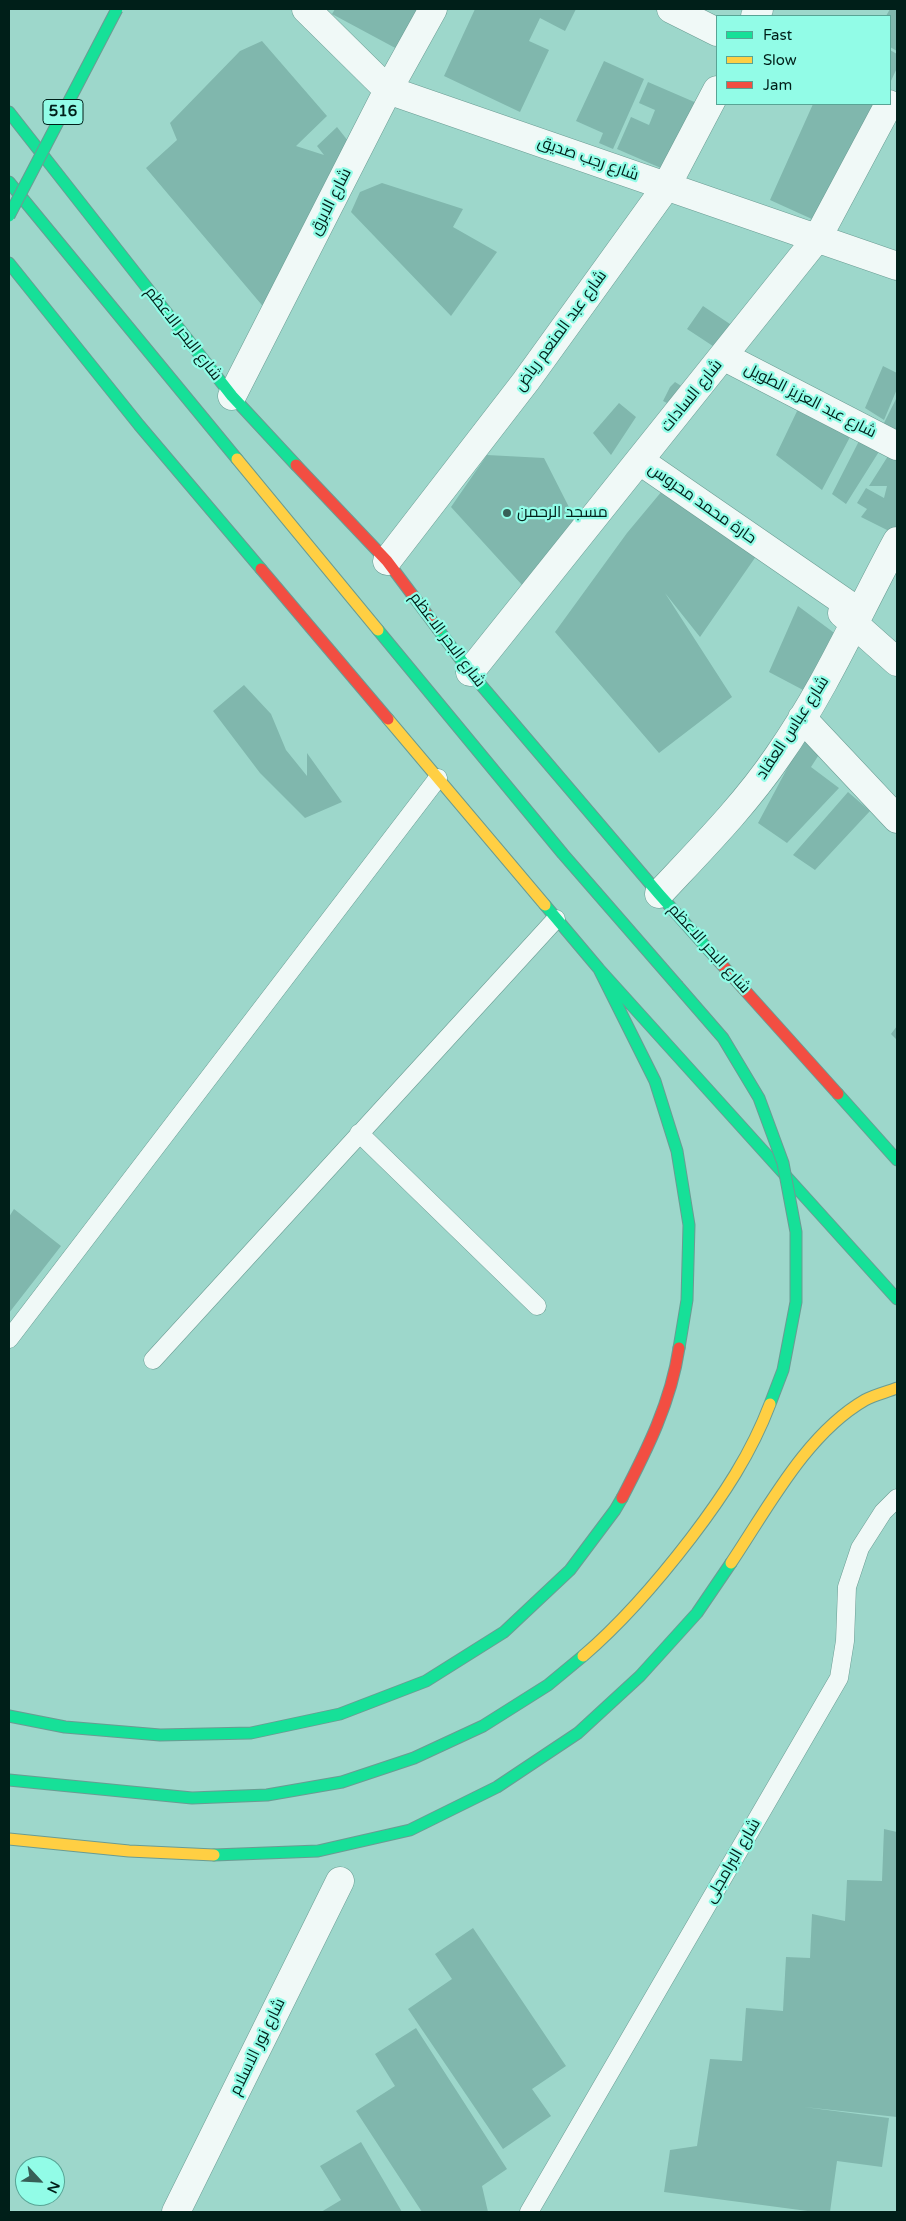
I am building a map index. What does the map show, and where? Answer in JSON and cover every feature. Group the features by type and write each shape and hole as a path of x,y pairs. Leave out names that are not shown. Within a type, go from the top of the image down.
{"main road":[{"name":"516","path":"9,216 117,9"},
{"name":"شارع البحر الاعظم","path":"9,112 232,396 387,561 470,672 659,894 897,1160"},
{"path":"9,182 564,854 724,1038 759,1098 783,1163 794,1222 796,1302 783,1370 758,1436 723,1496 659,1580 606,1636 540,1690 483,1726 422,1754 342,1782 268,1795 192,1798 9,1780"},
{"path":"9,263 139,425 556,919 897,1299"},
{"path":"9,1716 65,1727 160,1735 251,1733 340,1714 426,1681 504,1632 570,1570 615,1510 650,1444 675,1374 687,1300 689,1225 678,1152 655,1081 599,969"},
{"path":"9,1839 31,1843 129,1851 224,1856 318,1851 410,1830 497,1788 578,1734 640,1676 698,1613 792,1472 823,1432 865,1400 897,1388"}],"street":[{"name":"شارع رجب صديق","path":"306,9 388,90 666,187 818,237 897,266"},
{"name":"شارع الابرق","path":"232,396 388,90 433,9"},
{"path":"671,9 716,32"},
{"name":"شارع عبد المنعم رياض","path":"387,561 526,381 666,187 716,92"},
{"name":"شارع السادات","path":"470,672 818,237 889,105"},
{"name":"شارع عبد العزيز الطويل","path":"723,356 897,446"},
{"name":"حارة محمد محروس","path":"640,461 764,546 856,618 897,662"},
{"name":"شارع عباس العقاد","path":"659,894 723,826 778,757 824,683 897,541"},
{"path":"802,718 897,819"},
{"name":"شارع نور الاسلام","path":"176,2212 340,1881"}],"lane":[{"path":"9,1339 438,778"},
{"path":"153,1360 556,919"},
{"path":"359,1134 537,1306"},
{"name":"شارع البرامجلى","path":"529,2212 839,1678 845,1641 847,1587 860,1548 883,1512 897,1498"}],"building":[{"path":"335,9 421,9 399,50 332,14"},
{"path":"475,9 576,9 565,31 540,18 529,41 549,50 520,112 444,76"},
{"path":"890,9 897,9 897,51 891,48 891,15 887,15"},
{"path":"262,41 327,116 296,146 324,155 317,146 337,127 352,146 272,317 146,168 177,140 170,123 240,51"},
{"path":"891,51 897,54 897,68 891,81"},
{"path":"604,61 644,79 613,149 599,143 603,133 576,121"},
{"path":"648,82 699,104 670,172 617,149 631,117 649,125 655,110 639,103"},
{"path":"813,105 877,105 823,224 770,200"},
{"path":"382,183 463,209 453,227 497,252 451,316 351,212 360,192"},
{"path":"703,306 736,328 719,350 687,329"},
{"path":"883,366 897,373 897,389 884,420 865,408"},
{"path":"675,382 691,392 677,408 663,401 670,387"},
{"path":"897,397 897,432 883,425"},
{"path":"619,403 636,417 611,455 593,433"},
{"path":"799,407 850,437 822,490 776,455"},
{"path":"859,441 880,450 846,504 832,494"},
{"path":"487,455 544,458 575,519 523,586 451,507"},
{"path":"888,456 897,460 897,535 861,517 867,509 857,503 866,488 884,498 887,486 869,486"},
{"path":"662,491 759,552 700,637 665,593 732,697 659,753 555,632 627,533"},
{"path":"798,606 837,635 805,691 769,672"},
{"path":"244,685 271,714 286,750 307,776 307,753 342,802 305,818 260,773 213,711"},
{"path":"805,735 820,753 811,767 839,788 787,843 758,823"},
{"path":"848,792 870,811 815,870 793,855"},
{"path":"897,1026 897,1040 891,1034"},
{"path":"14,1209 61,1246 9,1313 9,1217"},
{"path":"884,1829 897,1832 897,2117 804,2107 889,2118 882,2167 837,2161 830,2212 815,2212 664,2192 670,2150 697,2146 710,2059 742,2061 746,2008 783,2011 786,1957 810,1958 812,1914 845,1921 847,1880 882,1881"},
{"path":"473,1928 566,2066 532,2089 551,2116 503,2149 408,2009 452,1979 435,1954"},
{"path":"416,2028 507,2169 482,2186 488,2212 422,2212 356,2111 395,2086 375,2054"},
{"path":"361,2142 402,2212 321,2212 341,2200 320,2166"}],"traffic: fast":[{"path":"9,216 117,9"},
{"path":"9,112 232,396 296,465"},
{"path":"9,182 237,459"},
{"path":"9,263 139,425 261,569"},
{"path":"438,629 470,672 715,957"},
{"path":"378,630 563,854 677,985"},
{"path":"545,905 599,969 897,1299"},
{"path":"599,969 655,1081 677,1151 689,1225 687,1300 679,1348"},
{"path":"677,985 723,1038 759,1098 783,1163 796,1232 796,1302 783,1370 770,1404"},
{"path":"838,1094 897,1160"},
{"path":"9,1716 65,1727 160,1735 251,1733 340,1714 426,1681 504,1632 570,1570 622,1498"},
{"path":"214,1855 318,1851 410,1830 497,1787 578,1733 640,1676 697,1613 731,1563"},
{"path":"9,1780 192,1798 267,1795 342,1782 414,1758 483,1726 548,1685 583,1656"}],"traffic: slow":[{"path":"237,459 378,630"},
{"path":"388,719 545,905"},
{"path":"731,1563 774,1496 806,1452 824,1432 865,1400 897,1388"},
{"path":"583,1656 613,1629 640,1600 703,1522 745,1457 770,1404"},
{"path":"9,1839 129,1851 214,1855"}],"traffic: jam":[{"path":"296,465 387,561 438,629"},
{"path":"261,569 388,719"},
{"path":"715,957 838,1094"},
{"path":"622,1498 649,1444 664,1407 679,1348"}],"place":[{"name":"مسجد الرحمن","path":"507,513"}]}
